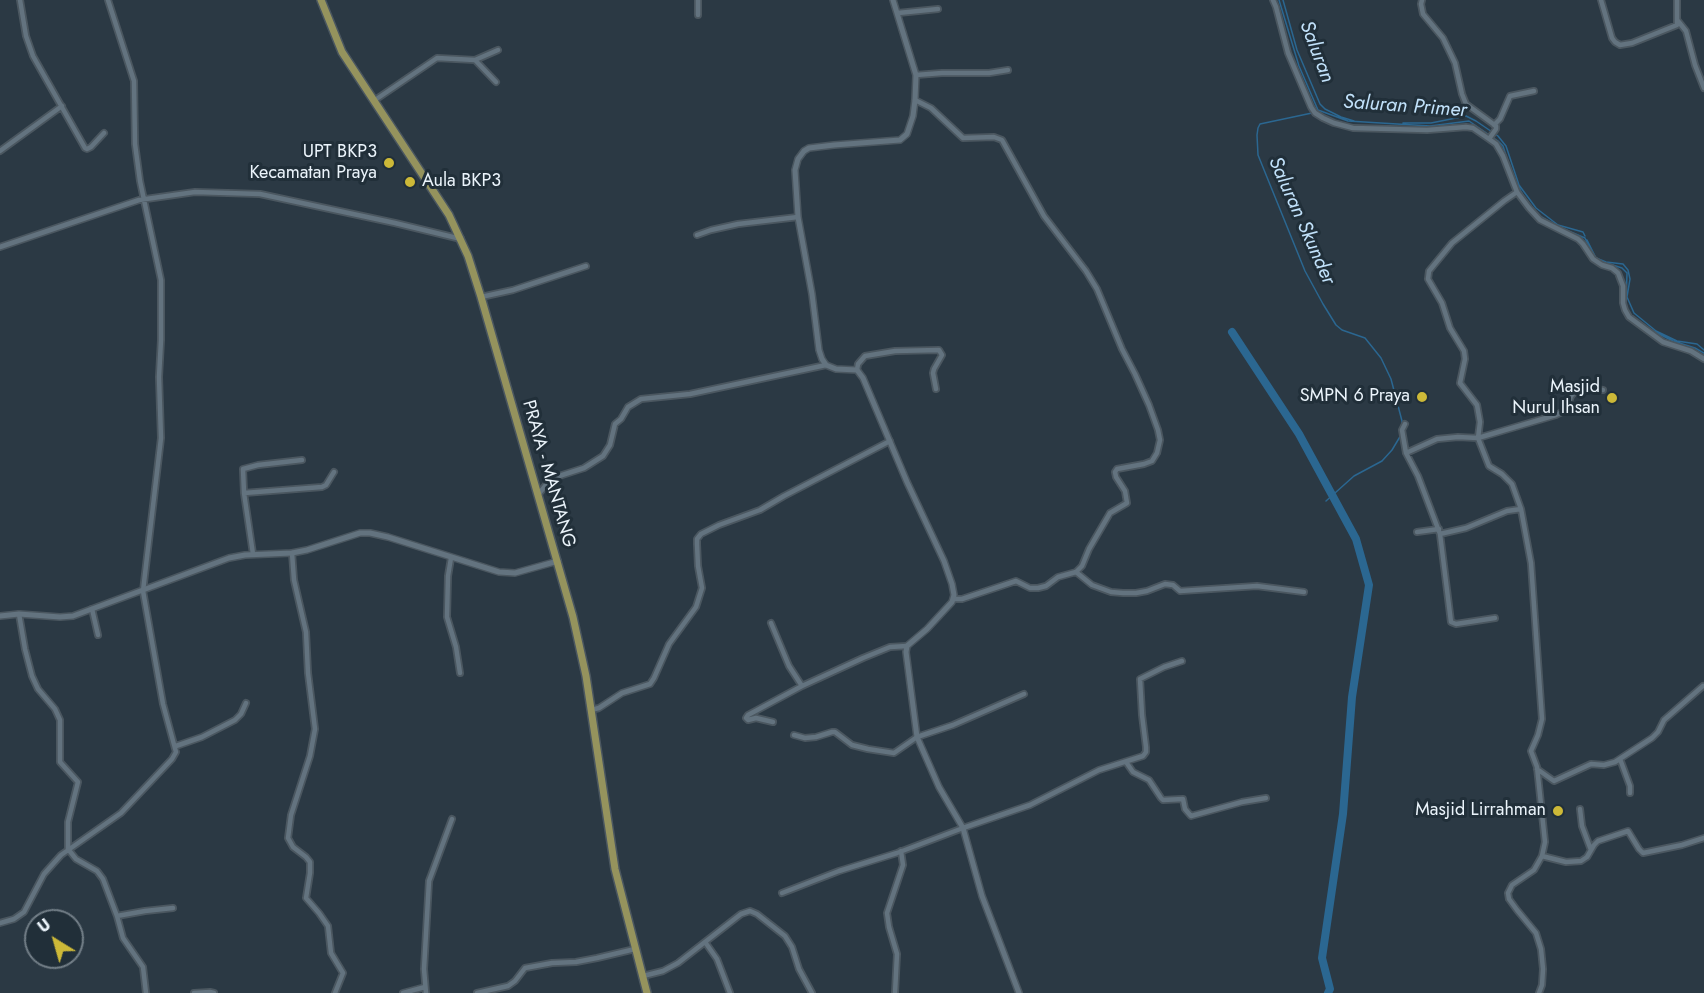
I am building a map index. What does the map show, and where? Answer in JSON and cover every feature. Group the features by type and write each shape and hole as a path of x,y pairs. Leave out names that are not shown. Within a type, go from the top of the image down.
{"main road":[{"name":"PRAYA - MANTANG","path":"321,0 342,52 449,215 461,239 481,297 558,561 581,651 615,869 647,993"}],"street":[{"path":"20,0 33,56 85,148 91,147 104,133"},
{"path":"0,923 14,919 24,912 44,874 68,849 127,807 177,752 163,704 143,591 155,494 161,418 159,377 161,280 135,144 134,81 108,0"},
{"path":"698,0 698,15"},
{"path":"893,0 916,75 915,100 909,128 900,140 834,145 809,148 804,151 798,159 795,170 798,217 822,359 836,369 856,370 863,378 907,482 944,561 952,584 954,599"},
{"path":"1273,0 1288,53 1315,113 1334,123 1353,128 1427,130 1466,127 1473,128 1490,138 1503,156 1517,192 1540,220 1578,239 1593,259 1618,273 1623,286 1623,303 1629,317 1663,342 1691,351 1704,359"},
{"path":"1422,0 1423,14 1443,38 1455,63 1466,104 1495,127"},
{"path":"1601,0 1612,38 1620,45 1632,43 1677,25 1677,0"},
{"path":"898,13 938,9"},
{"path":"1678,21 1686,31 1698,75 1704,88"},
{"path":"375,100 435,58 475,60 498,50"},
{"path":"475,60 496,82"},
{"path":"916,75 942,72 989,73 1008,70"},
{"path":"1490,138 1510,96 1534,91"},
{"path":"773,722 746,718 802,686 880,651 890,647 907,646 927,629 954,599 962,599 1016,581 1030,588 1038,588 1046,586 1058,577 1076,572 1082,566 1107,517 1127,503 1125,491 1115,472 1117,469 1152,461 1157,453 1160,440 1135,374 1097,289 1044,216 1005,144 994,137 963,138 931,108 915,100"},
{"path":"0,151 62,106"},
{"path":"0,247 102,211 145,199 195,192 260,194 461,239"},
{"path":"1517,192 1452,243 1428,274 1433,289 1442,303 1450,328 1464,351 1465,359 1460,383 1477,405 1480,423 1478,438 1489,466 1512,484 1521,509 1531,563 1542,719 1531,751 1537,769 1545,835 1542,856 1534,870 1512,885 1508,893 1509,899 1536,933 1541,949 1543,969 1539,993"},
{"path":"697,235 738,224 798,217"},
{"path":"481,297 513,290 586,266"},
{"path":"856,370 865,356 895,351 939,350 942,355 933,373 936,389"},
{"path":"538,495 549,481 584,468 603,456 610,445 615,424 621,419 628,406 641,399 690,394 826,364"},
{"path":"1406,453 1437,439 1478,438 1557,415 1564,411 1571,396 1578,389 1582,387 1603,390"},
{"path":"1405,424 1402,430 1406,453 1418,476 1440,531 1451,622 1456,624 1495,618"},
{"path":"591,710 622,693 650,684 654,678 669,644 696,607 702,588 697,544 701,534 760,510 890,441"},
{"path":"253,554 242,471 244,468 258,465 302,460"},
{"path":"244,493 322,487 334,472"},
{"path":"1417,532 1457,531 1521,509"},
{"path":"0,616 20,614 68,617 229,558 253,554 292,553 362,533 388,537 491,570 511,574 558,561"},
{"path":"292,553 294,580 306,632 315,729 310,756 291,815 288,838 293,847 310,862 306,898 328,926 331,953 343,973 335,993"},
{"path":"452,558 448,576 447,618 456,646 460,673"},
{"path":"1076,572 1092,585 1111,592 1122,593 1147,591 1165,584 1170,584 1180,591 1257,585 1304,592"},
{"path":"92,609 98,635"},
{"path":"20,614 32,676 60,720 59,760 78,784 68,822 68,849 76,859 91,866 99,874 117,916 124,941 143,967 146,993"},
{"path":"771,623 789,666 802,686"},
{"path":"907,646 917,737 939,787 963,828 982,896 1019,993"},
{"path":"782,893 838,871 1030,805 1100,770 1143,756 1146,752 1140,679 1182,661"},
{"path":"1537,769 1554,781 1591,764 1610,764 1652,738 1664,720 1703,686"},
{"path":"794,735 805,738 835,732 852,745 894,753 917,737 953,725 1024,694"},
{"path":"176,746 202,737 236,720 246,703"},
{"path":"1620,759 1630,786 1630,794"},
{"path":"1126,762 1133,772 1149,780 1163,800 1183,799 1185,809 1191,816 1266,798"},
{"path":"1580,809 1582,826 1591,850"},
{"path":"403,993 425,990 429,881 452,819"},
{"path":"1542,856 1573,863 1581,861 1587,857 1598,841 1628,831 1643,853 1704,838"},
{"path":"895,993 897,954 887,913 903,865 901,851"},
{"path":"117,916 173,908"},
{"path":"643,976 670,968 741,914 752,912 785,936 812,993"},
{"path":"705,942 720,966 730,993"},
{"path":"477,993 508,986 525,968 552,963 576,962 635,949"},
{"path":"195,993 214,993"}],"waterway":[{"name":"Saluran","path":"1279,0 1299,66 1318,110 1348,121 1430,126 1469,121 1503,146 1510,168"},
{"name":"Saluran","path":"1283,0 1297,50 1320,104 1325,109 1354,121"},
{"name":"Saluran Skunder","path":"1312,113 1260,124 1257,135 1258,155 1305,271 1323,304 1336,325 1342,330 1365,338 1381,358 1391,379 1402,427"},
{"name":"Saluran","path":"1403,123 1431,123 1466,116 1476,121 1498,136 1506,146 1519,185 1536,208 1558,225 1583,232 1585,236"},
{"name":"Saluran","path":"1514,178 1524,197"},
{"name":"Saluran","path":"1538,215 1585,238 1591,251"},
{"name":"Saluran","path":"1587,240 1596,258 1623,264 1628,270 1630,279 1627,297 1634,313 1656,331 1677,341 1697,344 1704,350"},
{"name":"Saluran","path":"1600,261 1622,268 1627,273 1626,304"},
{"name":"Saluran","path":"1651,330 1704,353"},
{"path":"1232,332 1299,434 1356,539 1369,585 1352,697 1343,814 1322,958 1330,989 1328,993"},
{"name":"Saluran Skunder","path":"1326,501 1354,476 1382,461 1401,435"}],"place":[{"name":"UPT BKP3 Kecamatan Praya","path":"389,163"},
{"name":"Aula BKP3","path":"410,182"},
{"name":"SMPN 6 Praya","path":"1422,397"},
{"name":"Masjid Nurul Ihsan","path":"1612,398"},
{"name":"Masjid Lirrahman","path":"1558,811"}],"water label":[{"name":"Saluran Primer","path":"1405,107"}]}
